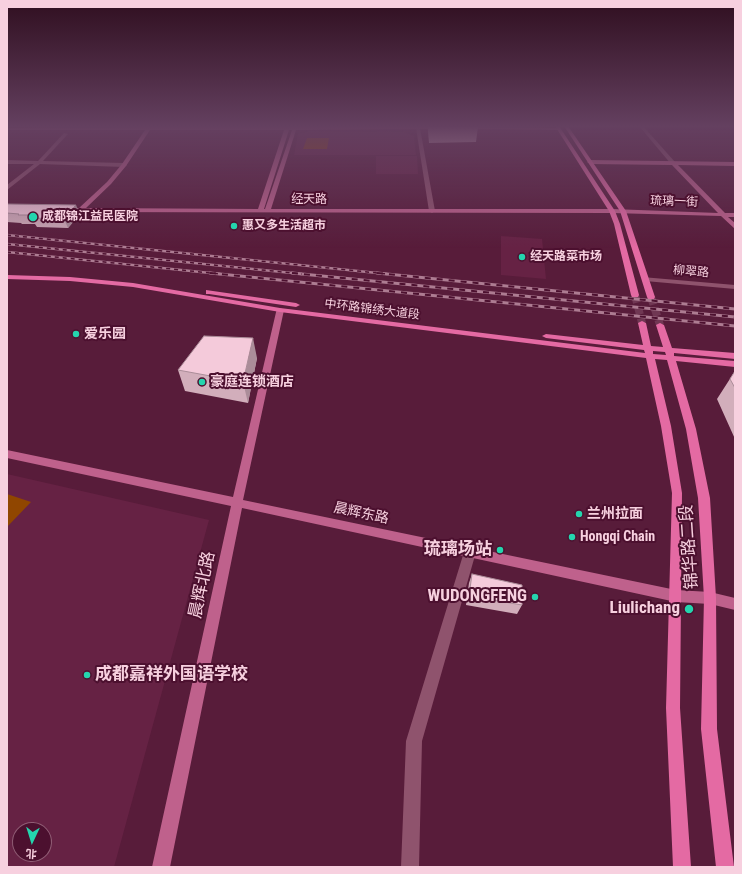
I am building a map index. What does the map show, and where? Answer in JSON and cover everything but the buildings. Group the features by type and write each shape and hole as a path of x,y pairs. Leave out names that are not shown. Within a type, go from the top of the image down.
{"main road":[{"path":"584,167 612,211 617,224 635,295"},
{"path":"593,167 623,211 651,297"},
{"name":"中环路锦绣大道段","path":"7,272 93,275 140,280 282,303 649,352"},
{"name":"中环路锦绣大道段","path":"7,277 70,279 133,285 280,310 670,354 735,364"},
{"name":"锦华路二段","path":"642,323 666,426 677,493 673,708 682,867"},
{"name":"锦华路二段","path":"660,325 670,354 691,429 704,498 710,598 709,728 725,867"},
{"name":"中环路锦绣大道段","path":"670,354 735,356"}],"street":[{"path":"7,188 34,167"},
{"path":"81,210 123,167"},
{"path":"260,210 275,167"},
{"path":"268,210 282,167"},
{"path":"425,167 432,211"},
{"path":"675,167 724,214 735,227"},
{"name":"经天路","path":"58,210 612,211"},
{"name":"琉璃一街","path":"612,211 735,215"},
{"name":"柳翠路","path":"645,279 735,287"},
{"name":"晨辉北路","path":"161,867 237,504 280,310"},
{"name":"晨辉东路","path":"7,454 676,596 710,598 735,604"},
{"path":"410,867 414,741 470,552"}],"shaded area":[{"path":"376,167 418,167 418,174 376,174"},
{"name":"经天路菜市场","path":"501,236 542,239 546,279 501,275"},
{"name":"成都嘉祥外国语学校","path":"7,474 209,520 114,867 7,867"},
{"path":"7,494 31,502 7,527"}],"tunnel":[{"path":"635,295 642,323"},
{"path":"651,297 660,325"}],"railway":[{"path":"7,235 387,274"},
{"path":"7,244 299,274"},
{"path":"7,252 220,274"},
{"path":"210,273 735,326"},
{"path":"292,273 299,274"},
{"path":"377,273 735,309"},
{"path":"299,274 735,317"}],"place":[{"name":"成都锦江益民医院","path":"33,217"},
{"name":"惠又多生活超市","path":"234,226"},
{"name":"经天路菜市场","path":"522,257"},
{"name":"爱乐园","path":"76,334"},
{"name":"豪庭连锁酒店","path":"202,382"},
{"name":"兰州拉面","path":"579,514"},
{"name":"Hongqi Chain","path":"572,537"},
{"name":"琉璃场站","path":"500,550"},
{"name":"WUDONGFENG","path":"535,597"},
{"name":"Liulichang","path":"689,609"},
{"name":"成都嘉祥外国语学校","path":"87,675"}]}
